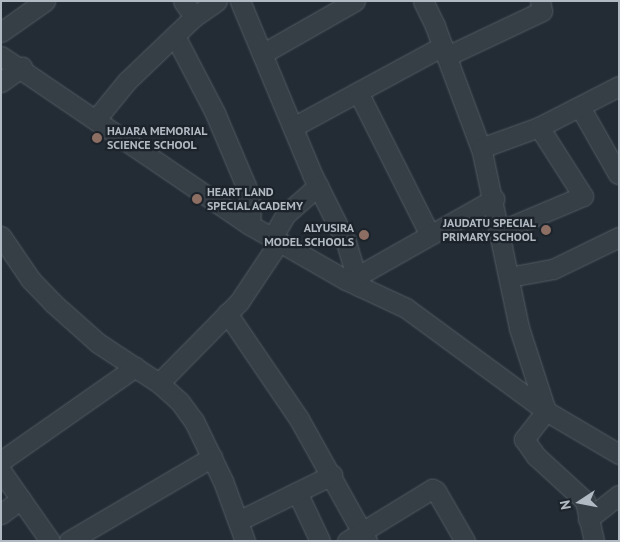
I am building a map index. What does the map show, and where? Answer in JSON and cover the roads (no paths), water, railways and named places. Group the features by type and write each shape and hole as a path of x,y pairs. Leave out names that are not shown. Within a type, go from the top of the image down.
{"street":[{"path":"1,32 45,1"},
{"path":"183,1 194,17"},
{"path":"96,119 127,81 194,17 217,1"},
{"path":"240,1 318,186 346,242 358,281"},
{"path":"262,54 355,1"},
{"path":"293,128 358,92 445,51 542,11 540,1"},
{"path":"427,3 481,148 494,199 528,360 546,411"},
{"path":"175,36 214,113 246,186 251,206 250,225"},
{"path":"1,56 22,67 250,225 406,308 546,411 619,454"},
{"path":"1,82 22,67"},
{"path":"481,148 538,127 619,86"},
{"path":"358,92 430,235"},
{"path":"580,107 618,174"},
{"path":"500,231 583,196 538,127"},
{"path":"158,383 245,294 276,240 286,214 318,186"},
{"path":"358,281 430,235 494,199"},
{"path":"1,236 31,280 53,303 98,343 158,383 180,402 194,421 212,457 245,541"},
{"path":"510,277 553,269 619,237"},
{"path":"227,313 299,419 332,475 359,538 435,490 466,541"},
{"path":"1,461 135,367"},
{"path":"546,411 524,438 536,456 585,501 594,541"},
{"path":"69,541 212,457"},
{"path":"1,470 50,541"},
{"path":"238,521 332,475"},
{"path":"297,492 320,541"},
{"path":"588,519 619,495"},
{"path":"1,514 21,499"}],"place":[{"name":"HAJARA MEMORIAL SCIENCE SCHOOL","path":"97,138"},
{"name":"HEART LAND SPECIAL ACADEMY","path":"197,199"},
{"name":"JAUDATU SPECIAL PRIMARY SCHOOL","path":"546,230"},
{"name":"ALYUSIRA MODEL SCHOOLS","path":"364,235"}]}
